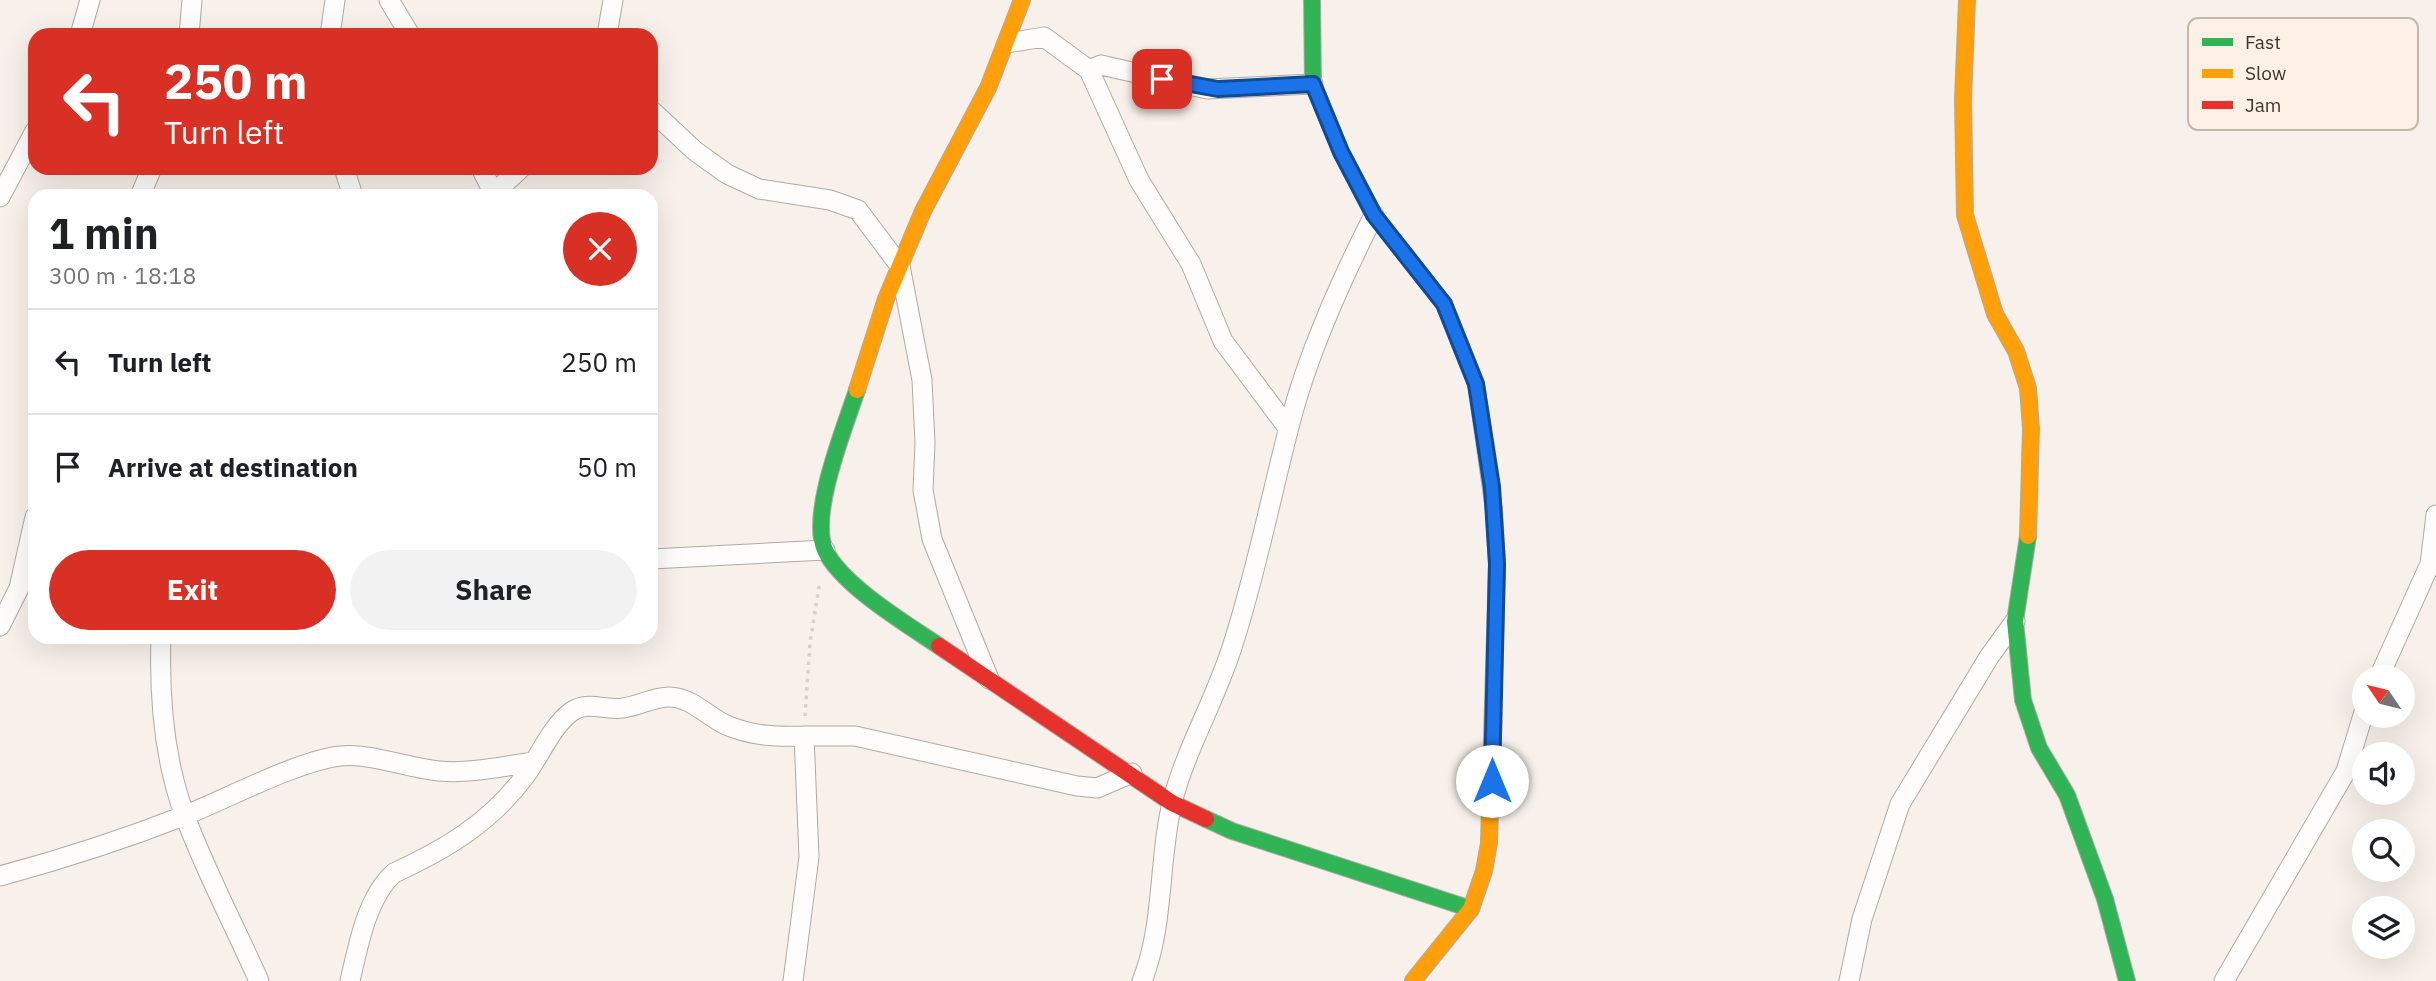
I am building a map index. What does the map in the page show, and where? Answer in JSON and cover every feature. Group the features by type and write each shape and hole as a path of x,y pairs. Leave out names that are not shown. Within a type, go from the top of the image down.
{"street":[{"path":"82,28 89,0"},
{"path":"190,28 192,0"},
{"path":"331,28 335,0"},
{"path":"389,0 406,28"},
{"path":"608,28 613,0"},
{"path":"1022,0 988,88 923,211 852,398 826,486 822,526 825,550 843,573 879,605 1132,773 1172,803 1232,831 1471,909"},
{"path":"1312,0 1313,84 1341,152 1374,215 1444,304 1476,384 1492,487 1497,564 1493,651 1492,803 1484,871 1471,909 1413,981"},
{"path":"1967,0 1963,100 1965,215 1995,314 2017,351 2028,388 2031,428 2028,542 2015,621 2023,700 2039,748 2067,795 2105,899 2127,981"},
{"path":"1007,43 1044,37 1089,70 1139,180 1191,264 1223,341 1288,428"},
{"path":"1089,70 1101,65 1218,89 1313,84"},
{"path":"658,117 695,151 749,184 760,189 830,200 858,210 900,266 922,380 925,443 923,490 932,539 990,681"},
{"path":"0,197 28,144"},
{"path":"499,189 514,175"},
{"path":"1142,981 1155,926 1172,803 1180,775 1234,643 1272,508 1288,428 1324,326 1374,215"},
{"path":"2384,665 2430,564 2436,516"},
{"path":"0,626 19,588 28,548"},
{"path":"658,559 825,550"},
{"path":"1849,981 1862,919 1900,804 1989,657 2015,621"},
{"path":"162,644 162,697 173,773 185,815 259,981"},
{"path":"350,981 374,900 385,881 394,873 462,838 493,814 534,762 560,722 582,706 623,708 656,698 685,700 723,723 746,733 772,737 855,736 1077,786 1097,788 1132,773"},
{"path":"2224,981 2346,771 2359,728"},
{"path":"793,981 809,857 804,736"},
{"path":"0,877 58,861 185,815 312,763 340,756 365,757 440,771 478,770 534,762"}],"path":[{"path":"804,736 810,643 825,550"}],"traffic: fast":[{"path":"1312,0 1313,84 1341,152 1374,215 1444,304 1476,384 1494,510"},
{"path":"857,390 837,447 825,493 821,534 825,550 845,577 860,590 939,646"},
{"path":"2028,536 2015,621 2023,700 2039,748 2067,795 2105,899 2127,981"},
{"path":"1206,819 1232,831 1471,909"}],"traffic: slow":[{"path":"857,390 886,299 923,211 988,88 1022,0"},
{"path":"1967,0 1963,100 1965,215 1995,314 2016,351 2028,388 2031,428 2028,536"},
{"path":"1413,981 1471,909 1484,871 1489,843 1497,564 1494,510"}],"traffic: jam":[{"path":"939,646 1172,803 1206,819"}],"route":[{"path":"1162,79 1207,89 1313,84 1341,152 1374,215 1444,304 1476,384 1492,487 1497,564 1492,781"}]}
